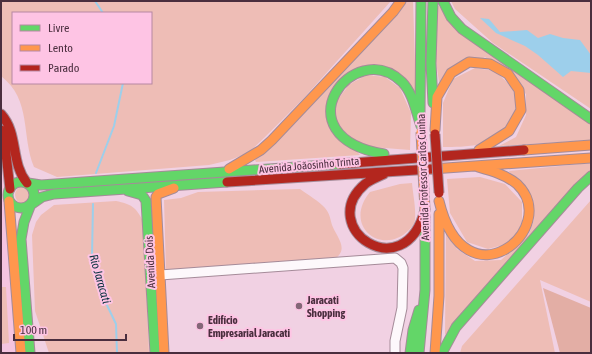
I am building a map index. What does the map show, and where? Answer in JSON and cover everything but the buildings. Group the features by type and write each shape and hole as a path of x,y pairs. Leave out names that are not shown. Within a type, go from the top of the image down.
{"main road":[{"path":"224,172 247,159 272,140 393,12 401,1"},
{"name":"Avenida Professor Carlos Cunha","path":"419,353 425,290 425,210 421,129 421,1"},
{"name":"Avenida Professor Carlos Cunha","path":"433,1 431,63 439,197 439,296 436,353"},
{"path":"443,1 451,17 462,29 591,119"},
{"path":"435,132 437,97 444,82 456,69 464,65 480,61 488,62 507,72 520,94 521,107 519,117 512,129 504,136 470,153"},
{"path":"400,158 360,149 341,138 334,127 330,107 332,97 337,87 345,79 362,70 378,70 394,76 406,88 421,129"},
{"path":"1,114 12,128 17,169 20,176 35,192 32,204 24,222 21,239 30,353"},
{"path":"1,130 4,136 10,189 9,201 21,353"},
{"name":"Avenida Joãosinho Trinta","path":"28,183 35,185 94,182 400,158 591,145"},
{"name":"Avenida Joãosinho Trinta","path":"32,204 48,195 470,164 591,158"},
{"path":"439,197 443,216 451,234 460,245 470,251 480,254 496,255 506,251 520,239 526,230 529,217 527,201 521,189 505,176 470,164"},
{"path":"408,169 377,176 364,184 352,201 350,215 352,227 362,240 374,247 385,249 394,247 404,243 412,236 422,221 425,210"},
{"path":"442,353 456,327 573,194 591,176"},
{"path":"10,189 16,183 28,183"},
{"name":"Avenida Dois","path":"164,353 156,197 158,194 179,185"},
{"name":"Avenida Dois","path":"119,190 140,194 146,201 155,353"},
{"path":"9,201 14,206 22,209 32,204"},
{"path":"410,353 414,330 425,290"}],"street":[{"path":"160,275 395,258 402,263 403,268 402,308 395,341 395,353"}],"shaded area":[{"path":"1,1 391,1 303,99 248,153 230,160 209,165 57,177 34,167 30,155 22,107 11,85 1,76"},
{"path":"407,1 413,1 416,91 364,65 326,115 360,155 256,162 255,160"},
{"path":"451,1 591,1 591,109 493,43 455,9"},
{"path":"436,4 591,123 591,140 499,146 516,137 526,115 526,94 485,57 439,82 436,61"},
{"path":"475,68 495,71 512,87 518,105 514,118 504,132 489,142 461,147 443,147 443,103 453,79"},
{"path":"367,75 385,77 400,88 411,113 410,150 372,147 356,144 336,122 338,97 341,92 351,84"},
{"path":"1,143 16,353 1,353"},
{"path":"591,163 591,173 445,335 446,232 457,249 475,261 501,260 529,234 534,220 509,171"},
{"path":"480,177 505,184 522,202 522,222 515,237 503,245 488,249 467,242 450,213 447,179"},
{"path":"412,183 415,215 411,228 398,238 388,240 377,239 369,234 363,226 360,216 363,205 370,192 400,184"},
{"path":"24,186 30,189 33,195 30,201 24,204 18,201 15,195 18,189"},
{"path":"300,189 320,203 328,212 332,225 342,246 340,254 336,258 166,271 164,200 181,198 198,192"},
{"path":"591,200 591,302 540,280 555,353 460,353 462,346"},
{"path":"116,201 126,203 135,209 143,221 149,353 49,353 35,311 32,235 36,222 41,215 54,205"},
{"path":"1,287 6,287 9,343 1,344"},
{"path":"543,288 591,308 591,353 560,353"}],"water":[{"path":"480,18 489,19 500,32 527,30 538,38 550,34 563,38 580,40 591,55 591,73 571,71 563,77 538,55 525,46 496,33"}],"waterway":[{"name":"Rio Jaracati","path":"95,1 102,12"},
{"name":"Rio Jaracati","path":"96,173 114,126 123,84"},
{"name":"Rio Jaracati","path":"93,204 92,257 101,279 104,299 116,324 117,353"}],"traffic: fast":[{"path":"420,115 421,1"},
{"path":"433,1 431,63 433,103"},
{"path":"443,1 451,17 462,29 591,119"},
{"path":"384,154 353,144 336,129 331,111 335,94 347,79 364,71 383,71 402,82 412,97 421,126"},
{"path":"28,183 41,185 339,164"},
{"path":"442,353 456,327 578,188 591,176"},
{"path":"21,182 30,186 34,195 30,204 21,208 12,204 8,195 12,186 21,182"},
{"path":"32,204 42,197 54,194 227,182"},
{"path":"128,191 142,195 146,201 155,353"},
{"path":"30,353 21,239 24,222 31,204"},
{"path":"419,353 425,290 425,216"},
{"path":"410,353 413,330 419,310"}],"traffic: slow":[{"path":"229,169 261,150 272,140 393,12 401,1"},
{"path":"435,130 437,97 451,73 469,62 490,64 508,74 519,90 521,110 509,131 479,150"},
{"path":"421,132 425,210"},
{"path":"524,150 591,145"},
{"path":"432,169 591,158"},
{"path":"439,201 452,233 469,250 487,255 505,250 519,237 528,220 528,202 517,184 513,181 499,174 478,167"},
{"path":"164,353 156,197 158,194 174,188"},
{"path":"9,201 21,353"},
{"path":"435,353 439,296 439,214"}],"traffic: jam":[{"path":"1,114 7,122 13,139 18,166 27,183"},
{"path":"1,130 4,136 10,189"},
{"path":"435,134 439,193"},
{"path":"339,164 524,150"},
{"path":"227,182 432,169"},
{"path":"384,174 365,184 352,201 350,217 356,232 368,243 384,248 400,245 414,233 425,210"}],"place":[{"name":"Jaracati Shopping","path":"299,306"},
{"name":"Edifício Empresarial Jaracati","path":"200,326"}]}
